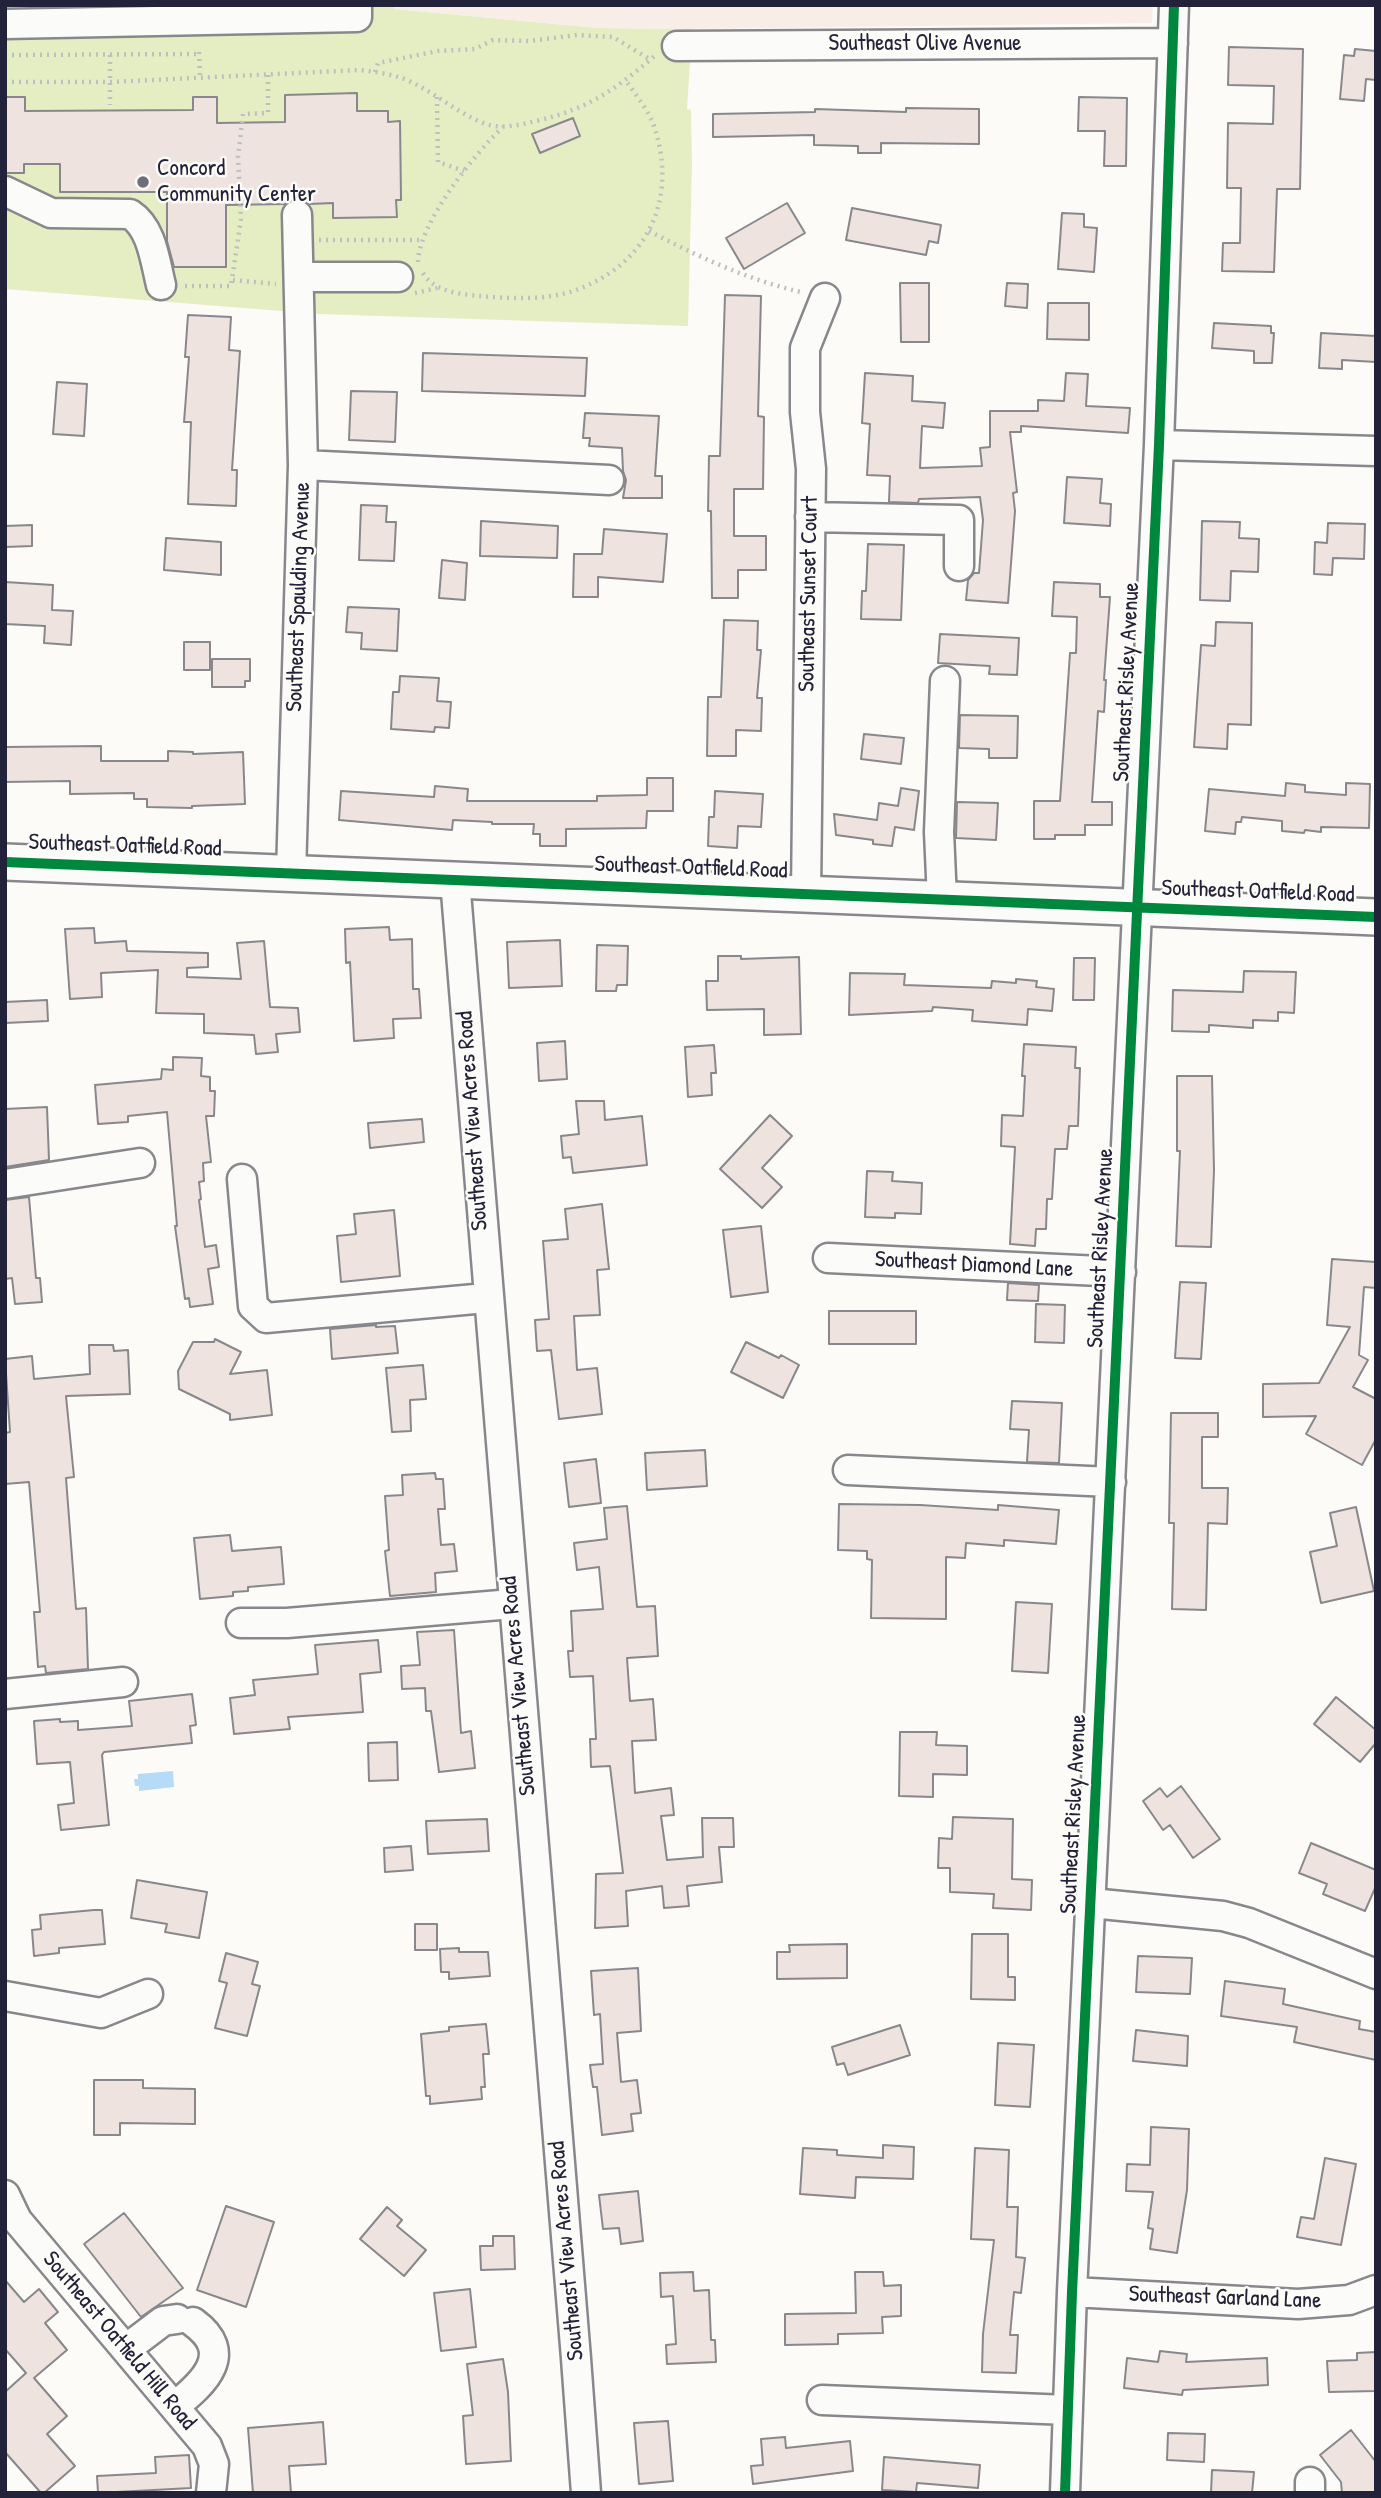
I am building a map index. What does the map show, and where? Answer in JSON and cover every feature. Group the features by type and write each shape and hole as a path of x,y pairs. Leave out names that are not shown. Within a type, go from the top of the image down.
{"main road":[{"name":"Southeast Oatfield Road","path":"5,862 1376,917"}],"street":[{"path":"5,24 36,14 295,12 356,17 356,5"},
{"name":"Southeast Risley Avenue","path":"1065,2493 1072,2292 1159,445 1174,5"},
{"name":"Southeast Olive Avenue","path":"677,46 1173,43"},
{"path":"5,191 51,213 130,214 138,219 149,239 161,285"},
{"name":"Southeast Spaulding Avenue","path":"291,874 303,465 298,227"},
{"path":"299,277 398,277"},
{"name":"Southeast Sunset Court","path":"806,894 811,469 805,412 805,348 825,298"},
{"path":"1159,445 1376,451"},
{"path":"303,465 609,480"},
{"path":"810,517 959,520 958,566"},
{"path":"942,900 939,832 945,681"},
{"name":"Southeast View Acres Road","path":"455,880 486,1298 569,2256 586,2493"},
{"path":"5,1184 140,1163"},
{"path":"242,1180 253,1306 265,1318 486,1298"},
{"name":"Southeast Diamond Lane","path":"828,1258 1121,1272"},
{"path":"848,1471 1111,1482"},
{"path":"240,1623 287,1623 512,1604"},
{"path":"5,1694 123,1682"},
{"path":"1091,1902 1223,1916 1249,1923 1376,1974"},
{"path":"5,1996 101,2013 148,1994"},
{"name":"Southeast Oatfield Hill Road","path":"5,2195 17,2220 207,2446 214,2463 211,2493"},
{"name":"Southeast Garland Lane","path":"1072,2292 1298,2304 1349,2300 1376,2290"},
{"path":"126,2349 163,2321 186,2320 207,2332 215,2351 212,2367 199,2387 175,2406"},
{"path":"822,2400 1068,2410"}],"path":[{"path":"375,72 378,63 438,51 475,49 494,40 530,40 577,35 613,37 651,60"},
{"path":"5,82 110,82 360,70 407,80 483,123 504,126 530,123 575,111 626,81 667,48 677,46"},
{"path":"5,55 199,54"},
{"path":"110,55 110,105"},
{"path":"161,285 230,286 241,219 238,157 243,114 268,113 268,75"},
{"path":"504,126 446,194 423,240 418,254 418,265 425,278 438,288 465,294 544,297 584,287 632,256 649,231 660,199 663,174 660,148 653,124 626,81"},
{"path":"437,97 438,162 464,171"},
{"path":"298,227 423,240"},
{"path":"649,231 702,257 784,288 825,298"}],"shaded area":[{"path":"395,5 1153,5 1152,23 692,29 598,28 394,9"}],"green space":[{"path":"5,5 395,5 394,9 598,28 692,29 687,109 691,110 692,165 688,326 319,314 5,289"}],"water":[{"path":"173,1771 174,1787 139,1791 139,1786 135,1786 134,1779 138,1779 138,1774"}],"building":[{"path":"1229,47 1303,49 1300,189 1277,189 1274,272 1222,271 1223,243 1240,243 1241,188 1227,188 1228,123 1273,124 1274,86 1228,85"},
{"path":"1355,49 1376,51 1376,80 1366,79 1364,101 1340,99 1344,55 1354,56"},
{"path":"357,93 357,111 388,111 388,122 400,121 401,200 396,200 397,217 333,218 333,203 309,204 297,198 285,204 226,205 226,267 174,267 167,241 167,192 60,192 60,164 24,164 24,173 5,173 5,97 25,97 25,111 193,110 193,97 217,97 217,123 285,122 285,95"},
{"path":"1079,97 1127,98 1126,166 1104,166 1105,131 1078,131"},
{"path":"906,108 979,109 979,144 881,143 881,153 858,153 858,146 814,145 814,135 713,137 713,114 815,112 815,109 906,112"},
{"path":"573,118 580,136 540,153 532,134"},
{"path":"787,203 805,233 744,269 726,238"},
{"path":"852,208 941,225 938,243 929,241 926,255 846,240"},
{"path":"1062,213 1084,214 1084,227 1097,228 1094,272 1058,269"},
{"path":"900,283 929,283 929,342 901,342"},
{"path":"1007,283 1028,284 1027,308 1005,306"},
{"path":"725,295 761,296 758,416 764,417 763,489 734,489 734,536 766,536 766,570 738,570 738,598 712,598 711,511 708,511 709,456 720,456"},
{"path":"1048,303 1089,303 1089,340 1047,339"},
{"path":"188,315 231,317 229,350 240,351 232,470 237,470 236,506 188,504 191,422 184,422 189,357 185,357"},
{"path":"1214,323 1271,326 1271,333 1274,333 1272,363 1254,363 1254,351 1212,348"},
{"path":"1321,333 1376,336 1376,362 1342,360 1342,369 1319,368"},
{"path":"423,353 587,358 585,396 422,391"},
{"path":"865,373 913,376 912,401 945,403 943,428 922,426 920,468 982,466 980,448 990,447 990,411 1038,411 1038,400 1064,401 1066,373 1088,374 1086,406 1130,408 1128,433 1021,426 1021,432 1010,432 1017,492 1013,493 1015,511 1008,603 966,600 968,580 974,573 979,573 983,520 980,497 919,499 918,503 889,502 890,476 867,475 870,424 862,423"},
{"path":"57,382 87,384 84,436 53,434"},
{"path":"351,391 397,392 395,442 349,440"},
{"path":"585,413 659,416 655,476 662,476 662,498 623,498 626,480 622,448 589,446 590,438 583,438"},
{"path":"1067,477 1102,479 1100,503 1111,504 1110,526 1064,523"},
{"path":"361,505 387,506 386,522 396,522 394,561 359,560"},
{"path":"481,521 558,526 557,558 480,556"},
{"path":"1202,521 1240,522 1239,538 1259,539 1258,572 1231,571 1230,601 1200,600"},
{"path":"1328,523 1365,524 1364,559 1333,558 1332,575 1314,574 1315,542 1327,543"},
{"path":"32,525 32,546 5,547 5,526"},
{"path":"604,529 667,534 663,582 598,577 598,597 573,597 574,554 602,554"},
{"path":"166,538 221,542 221,575 164,570"},
{"path":"868,544 904,545 901,620 861,619 862,591 866,591"},
{"path":"442,560 467,563 465,600 439,598"},
{"path":"5,582 53,585 52,610 73,611 71,645 44,643 45,626 5,624"},
{"path":"1054,582 1100,584 1100,597 1110,597 1104,712 1098,711 1092,802 1112,802 1112,825 1085,825 1085,835 1055,835 1055,839 1034,839 1034,801 1060,801 1070,653 1076,653 1077,617 1052,616"},
{"path":"348,607 399,609 397,651 361,649 362,633 346,632"},
{"path":"724,620 758,621 757,650 761,650 757,698 762,698 761,731 736,730 736,756 707,756 708,697 721,697"},
{"path":"1216,622 1252,623 1251,725 1228,724 1227,749 1194,747 1201,645 1215,646"},
{"path":"940,634 1019,638 1017,675 989,674 990,666 938,663"},
{"path":"184,642 210,642 210,670 184,670"},
{"path":"212,659 250,659 250,681 245,681 245,687 212,687"},
{"path":"400,676 439,678 437,701 451,702 449,728 435,727 434,732 391,729 393,692 399,692"},
{"path":"960,715 1018,716 1017,758 989,758 989,749 959,748"},
{"path":"864,734 904,738 901,764 861,759"},
{"path":"101,746 101,761 168,761 168,751 193,754 243,752 245,804 192,808 147,807 147,799 134,799 134,793 70,794 70,781 5,782 5,747"},
{"path":"647,778 673,778 673,811 647,811 646,828 566,829 566,846 540,846 540,834 533,834 534,824 453,820 452,830 339,820 341,791 434,797 435,786 468,789 467,801 597,801 597,796 647,795"},
{"path":"1286,783 1305,785 1305,792 1346,795 1346,783 1370,784 1369,828 1321,827 1321,832 1305,830 1304,833 1282,831 1282,821 1242,817 1241,822 1236,822 1235,834 1205,831 1209,789 1285,796"},
{"path":"901,788 919,791 914,830 895,827 892,846 873,844 873,840 836,835 834,814 877,820 879,803 898,806"},
{"path":"715,791 763,794 761,827 738,826 737,848 708,846 709,817 714,817"},
{"path":"957,802 998,803 996,840 956,838"},
{"path":"389,927 390,940 412,939 413,989 419,989 421,1018 393,1019 394,1038 354,1041 350,962 346,963 345,929"},
{"path":"94,928 95,943 126,941 127,951 208,953 208,967 187,968 187,977 241,979 237,943 264,941 270,1007 298,1008 300,1032 276,1034 278,1052 256,1054 254,1035 204,1033 204,1014 156,1013 158,970 101,973 102,997 70,999 65,929"},
{"path":"560,940 562,986 509,988 507,942"},
{"path":"597,945 628,946 627,985 617,985 616,991 596,991"},
{"path":"718,956 741,956 741,959 799,957 801,1034 764,1035 764,1009 707,1010 706,981 718,981"},
{"path":"1074,958 1095,958 1094,1000 1073,1000"},
{"path":"1244,971 1296,972 1294,1013 1278,1012 1278,1021 1253,1020 1253,1028 1209,1025 1209,1032 1172,1031 1173,990 1243,992"},
{"path":"850,973 905,974 904,985 991,988 992,981 1037,981 1036,987 1054,989 1052,1011 1028,1009 1027,1025 972,1021 973,1010 933,1007 932,1011 849,1015"},
{"path":"47,1000 48,1021 5,1023 5,1002"},
{"path":"565,1041 567,1079 539,1081 537,1043"},
{"path":"1024,1044 1076,1047 1075,1068 1080,1068 1078,1126 1069,1126 1067,1149 1055,1149 1052,1199 1047,1199 1046,1229 1036,1229 1035,1246 1010,1244 1015,1147 1001,1146 1002,1115 1023,1116"},
{"path":"714,1045 716,1073 711,1073 712,1095 688,1097 685,1047"},
{"path":"173,1057 202,1058 201,1076 210,1077 210,1091 215,1091 214,1116 206,1116 211,1162 203,1163 204,1181 199,1182 199,1200 205,1247 216,1245 219,1267 208,1269 213,1304 190,1307 189,1298 185,1299 175,1226 167,1112 128,1116 128,1122 98,1124 95,1085 161,1079 162,1069 173,1070"},
{"path":"1177,1076 1212,1076 1214,1170 1211,1247 1176,1246 1180,1151 1177,1151"},
{"path":"576,1101 604,1101 605,1120 642,1116 647,1165 573,1173 571,1157 563,1158 561,1136 579,1134"},
{"path":"47,1107 49,1160 5,1167 5,1109"},
{"path":"770,1115 792,1136 762,1168 782,1187 762,1208 720,1169"},
{"path":"422,1119 424,1142 370,1148 368,1123"},
{"path":"867,1171 893,1172 892,1181 922,1183 921,1214 895,1213 895,1218 865,1217"},
{"path":"29,1197 36,1278 40,1278 42,1302 15,1304 12,1278 5,1279 5,1200"},
{"path":"602,1204 609,1269 597,1270 600,1315 574,1316 577,1370 597,1368 602,1414 559,1419 551,1350 537,1351 535,1320 549,1319 543,1241 568,1239 565,1209"},
{"path":"394,1210 400,1276 341,1282 337,1236 356,1234 354,1214"},
{"path":"761,1226 768,1292 731,1297 723,1230"},
{"path":"1332,1259 1376,1262 1376,1288 1364,1287 1359,1355 1368,1360 1353,1387 1376,1399 1376,1439 1362,1465 1306,1434 1316,1416 1263,1417 1263,1384 1319,1383 1350,1327 1327,1325"},
{"path":"1180,1282 1206,1283 1201,1359 1175,1358"},
{"path":"1008,1283 1039,1285 1038,1301 1007,1300"},
{"path":"1036,1304 1065,1305 1064,1343 1035,1342"},
{"path":"829,1311 916,1311 916,1344 829,1344"},
{"path":"395,1326 398,1353 332,1359 330,1329"},
{"path":"215,1339 241,1352 230,1374 267,1370 272,1415 230,1420 230,1414 179,1389 178,1371 193,1342 214,1342"},
{"path":"746,1342 799,1365 783,1398 731,1372"},
{"path":"89,1345 113,1345 114,1351 128,1350 130,1394 66,1396 74,1477 66,1478 76,1609 86,1608 88,1669 46,1673 45,1666 38,1667 34,1612 40,1612 29,1482 5,1484 5,1433 10,1432 5,1359 32,1356 34,1379 90,1374"},
{"path":"423,1365 426,1399 410,1400 411,1431 392,1432 386,1368"},
{"path":"1012,1401 1062,1403 1059,1463 1027,1462 1029,1430 1010,1429"},
{"path":"1171,1413 1218,1413 1218,1437 1202,1437 1202,1488 1228,1488 1227,1524 1208,1523 1206,1610 1172,1609 1174,1523 1169,1523"},
{"path":"705,1450 707,1486 647,1490 645,1453"},
{"path":"596,1459 601,1503 569,1507 564,1463"},
{"path":"435,1473 436,1479 443,1479 445,1509 438,1509 441,1545 454,1544 457,1571 435,1573 436,1592 390,1596 385,1551 389,1550 385,1496 403,1495 402,1475"},
{"path":"839,1504 998,1510 998,1505 1059,1510 1056,1544 1004,1540 1004,1546 966,1543 965,1558 946,1557 946,1619 871,1618 872,1560 867,1559 867,1551 838,1550"},
{"path":"627,1506 637,1607 655,1606 658,1656 627,1658 630,1701 653,1699 656,1740 632,1741 635,1793 671,1788 674,1815 661,1816 667,1860 703,1857 702,1818 733,1818 734,1847 719,1847 722,1882 687,1886 689,1906 664,1908 662,1886 626,1891 628,1926 595,1928 596,1874 623,1873 610,1766 591,1767 590,1739 596,1739 593,1676 570,1677 568,1651 573,1651 571,1611 603,1609 599,1567 577,1570 574,1543 607,1539 604,1508"},
{"path":"1356,1507 1374,1591 1321,1603 1310,1552 1337,1546 1330,1513"},
{"path":"230,1535 232,1551 281,1547 284,1584 248,1587 248,1591 233,1592 233,1596 200,1599 194,1538"},
{"path":"1016,1602 1052,1604 1048,1673 1012,1671"},
{"path":"454,1630 461,1733 471,1731 475,1768 439,1772 431,1711 426,1711 425,1688 402,1689 401,1666 420,1665 417,1632"},
{"path":"378,1640 381,1672 360,1674 363,1712 288,1717 290,1729 234,1734 230,1698 255,1695 253,1680 318,1674 315,1645"},
{"path":"192,1694 196,1725 190,1726 192,1743 104,1752 102,1755 109,1825 61,1830 58,1805 74,1803 70,1762 37,1764 34,1721 78,1721 78,1730 132,1726 129,1701"},
{"path":"1336,1697 1376,1730 1376,1743 1360,1762 1314,1724"},
{"path":"900,1732 937,1732 936,1745 967,1746 967,1775 933,1774 933,1797 899,1796"},
{"path":"397,1742 398,1780 369,1781 368,1743"},
{"path":"1181,1786 1220,1839 1193,1858 1170,1825 1163,1830 1143,1801 1160,1788 1167,1797"},
{"path":"953,1817 1013,1819 1012,1879 1032,1880 1031,1910 993,1908 994,1894 950,1892 950,1868 938,1868 939,1838 952,1839"},
{"path":"487,1819 489,1851 428,1854 426,1821"},
{"path":"1311,1843 1376,1870 1376,1886 1365,1911 1323,1894 1327,1884 1299,1873"},
{"path":"411,1846 413,1870 385,1872 384,1848"},
{"path":"137,1880 207,1892 199,1938 165,1932 167,1924 131,1918"},
{"path":"102,1910 105,1944 59,1948 59,1953 34,1956 32,1930 41,1929 40,1915"},
{"path":"415,1924 437,1924 437,1950 415,1950"},
{"path":"972,1934 1008,1934 1008,1977 1015,1977 1015,2000 971,1999"},
{"path":"847,1944 847,1978 777,1979 777,1952 790,1952 789,1945"},
{"path":"459,1948 459,1952 488,1952 490,1976 449,1979 449,1972 441,1972 440,1949"},
{"path":"226,1953 258,1962 252,1984 260,1986 247,2036 215,2028 227,1983 219,1981"},
{"path":"1138,1956 1192,1958 1190,1994 1136,1992"},
{"path":"638,1968 641,2031 617,2033 621,2082 637,2080 641,2113 631,2114 633,2131 602,2135 597,2087 593,2087 590,2065 603,2064 600,2014 594,2015 591,1971"},
{"path":"1225,1981 1285,1989 1283,2004 1360,2021 1359,2029 1376,2032 1376,2060 1294,2042 1297,2027 1221,2016"},
{"path":"486,2024 489,2054 483,2054 485,2087 481,2087 482,2099 430,2104 430,2096 426,2096 421,2034 449,2031 449,2027"},
{"path":"900,2025 910,2055 848,2075 844,2063 837,2065 832,2047"},
{"path":"1136,2030 1188,2036 1187,2066 1133,2061"},
{"path":"998,2043 1034,2045 1030,2107 995,2105"},
{"path":"94,2080 143,2080 143,2088 195,2089 195,2124 120,2123 120,2135 94,2135"},
{"path":"1151,2127 1189,2129 1187,2190 1177,2253 1150,2249 1153,2229 1148,2228 1153,2192 1126,2191 1127,2164 1150,2165"},
{"path":"883,2145 914,2147 913,2179 856,2177 855,2198 800,2194 803,2148 837,2150 837,2155 883,2158"},
{"path":"975,2148 1009,2150 1007,2207 1018,2207 1016,2257 1025,2258 1021,2293 1014,2292 1010,2335 1018,2335 1016,2373 982,2372 983,2334 994,2240 971,2239"},
{"path":"1325,2158 1356,2164 1341,2245 1297,2237 1301,2217 1314,2219"},
{"path":"638,2191 643,2241 621,2244 619,2228 603,2229 599,2195"},
{"path":"226,2206 274,2222 246,2307 197,2290"},
{"path":"387,2207 402,2220 397,2226 426,2250 404,2276 360,2239"},
{"path":"124,2213 183,2288 141,2317 84,2244"},
{"path":"493,2236 514,2236 515,2269 481,2270 480,2246 493,2246"},
{"path":"693,2272 694,2291 709,2290 711,2340 715,2340 716,2362 667,2364 666,2345 676,2344 673,2296 661,2297 660,2273"},
{"path":"855,2272 883,2272 884,2286 901,2285 901,2316 882,2317 883,2333 838,2334 838,2344 785,2345 785,2314 856,2313"},
{"path":"5,2280 24,2302 39,2289 58,2312 45,2323 67,2350 34,2378 67,2416 47,2434 75,2466 44,2493 41,2493 5,2452 5,2392 26,2373 5,2349"},
{"path":"470,2289 476,2347 441,2351 434,2293"},
{"path":"1160,2351 1187,2354 1186,2362 1267,2358 1268,2385 1183,2390 1182,2395 1124,2388 1127,2358 1158,2362"},
{"path":"1376,2352 1376,2391 1329,2392 1327,2361 1357,2360 1357,2353"},
{"path":"503,2359 508,2392 511,2461 466,2464 463,2416 473,2415 467,2364"},
{"path":"668,2421 673,2481 639,2484 634,2423"},
{"path":"323,2422 326,2464 289,2466 291,2493 253,2493 248,2428"},
{"path":"1351,2430 1376,2462 1376,2493 1342,2493 1341,2482 1320,2455"},
{"path":"1168,2433 1205,2434 1204,2462 1167,2460"},
{"path":"785,2437 786,2448 850,2441 853,2471 753,2484 751,2466 763,2465 761,2439"},
{"path":"189,2455 191,2488 98,2493 97,2476 156,2473 155,2457"},
{"path":"884,2457 980,2465 978,2488 917,2483 916,2492 882,2490"},
{"path":"1212,2470 1254,2472 1252,2493 1211,2493"}],"cycle path":[{"path":"1065,2493 1072,2292 1159,445 1174,5"},
{"path":"5,862 1376,917"}],"place":[{"name":"Concord Community Center","path":"143,182"}]}
